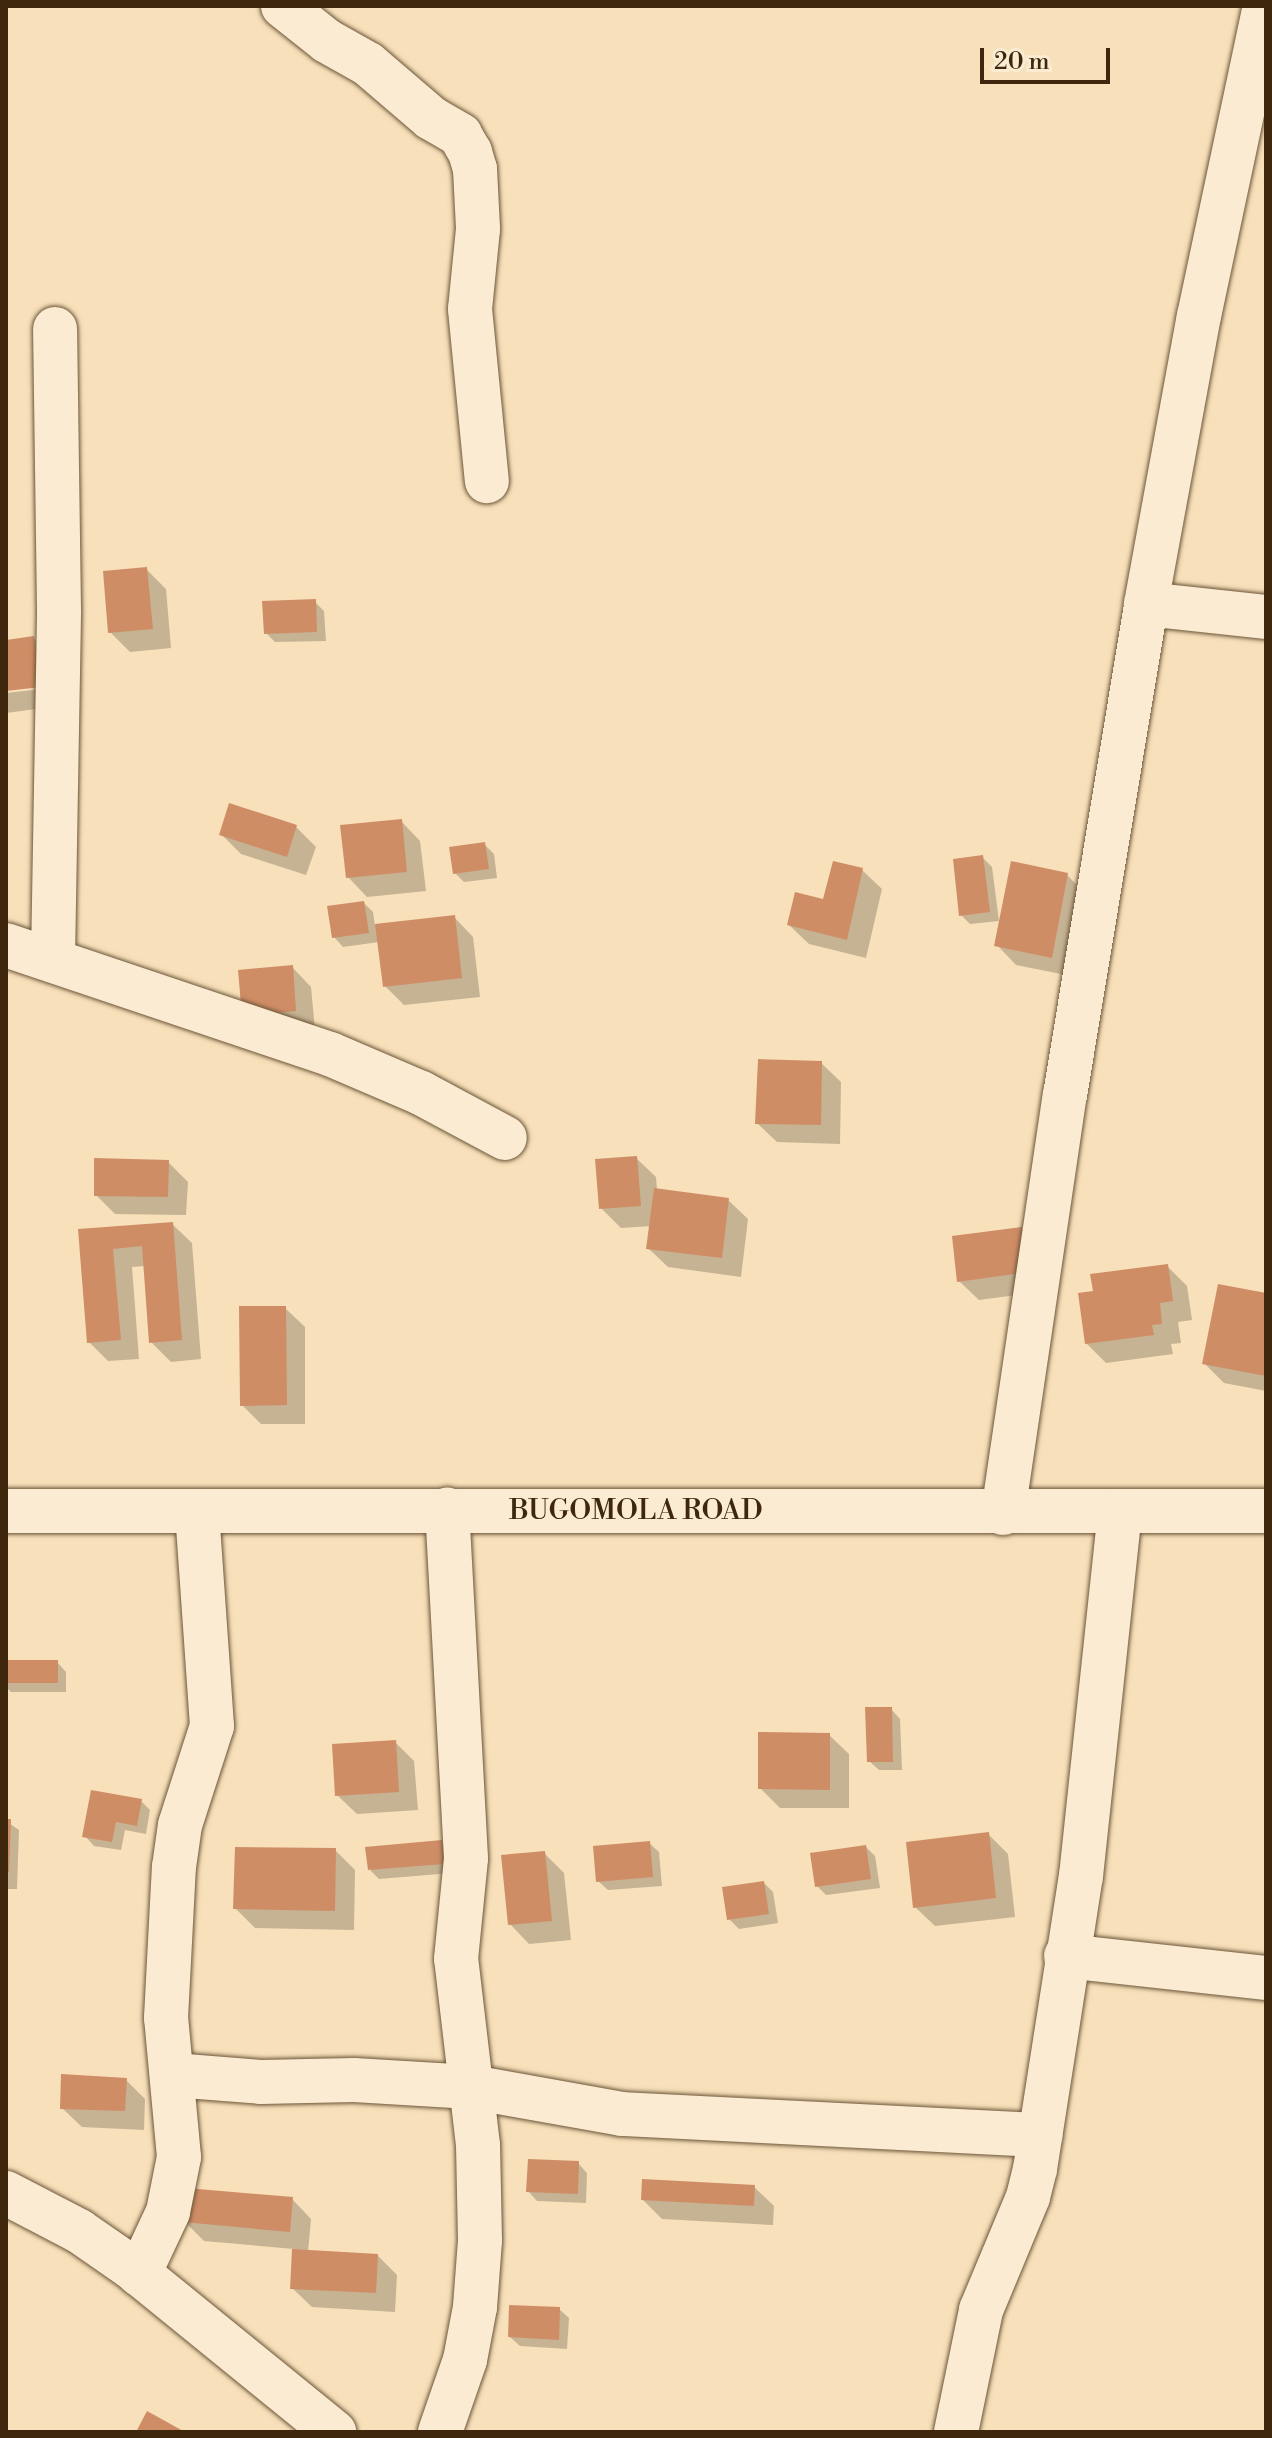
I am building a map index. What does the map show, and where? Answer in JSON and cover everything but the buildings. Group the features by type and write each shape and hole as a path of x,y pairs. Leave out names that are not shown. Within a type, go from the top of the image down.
{"street":[{"path":"283,6 327,41 368,64 431,118 460,135 470,152 475,169 478,229 470,309 487,481"},
{"path":"1003,1513 1065,1095 1146,604 1199,316 1265,6"},
{"path":"53,959 59,610 55,329"},
{"path":"1146,604 1266,617"},
{"path":"6,945 379,1074 505,1138"},
{"path":"440,2432 465,2360 475,2307 481,2200 456,1959 466,1858 447,1510"},
{"name":"BUGOMOLA ROAD","path":"6,1511 1266,1511"},
{"path":"139,2274 168,2212 179,2157 166,2018 174,1867 180,1825 212,1726 197,1512"},
{"path":"956,2432 981,2310 1028,2197 1040,2135 1081,1876 1120,1513"},
{"path":"1066,1956 1266,1978"},
{"path":"173,2075 261,2082 354,2080 471,2087 622,2114 1040,2135"},
{"path":"6,2193 79,2231 139,2274 334,2432"}]}
